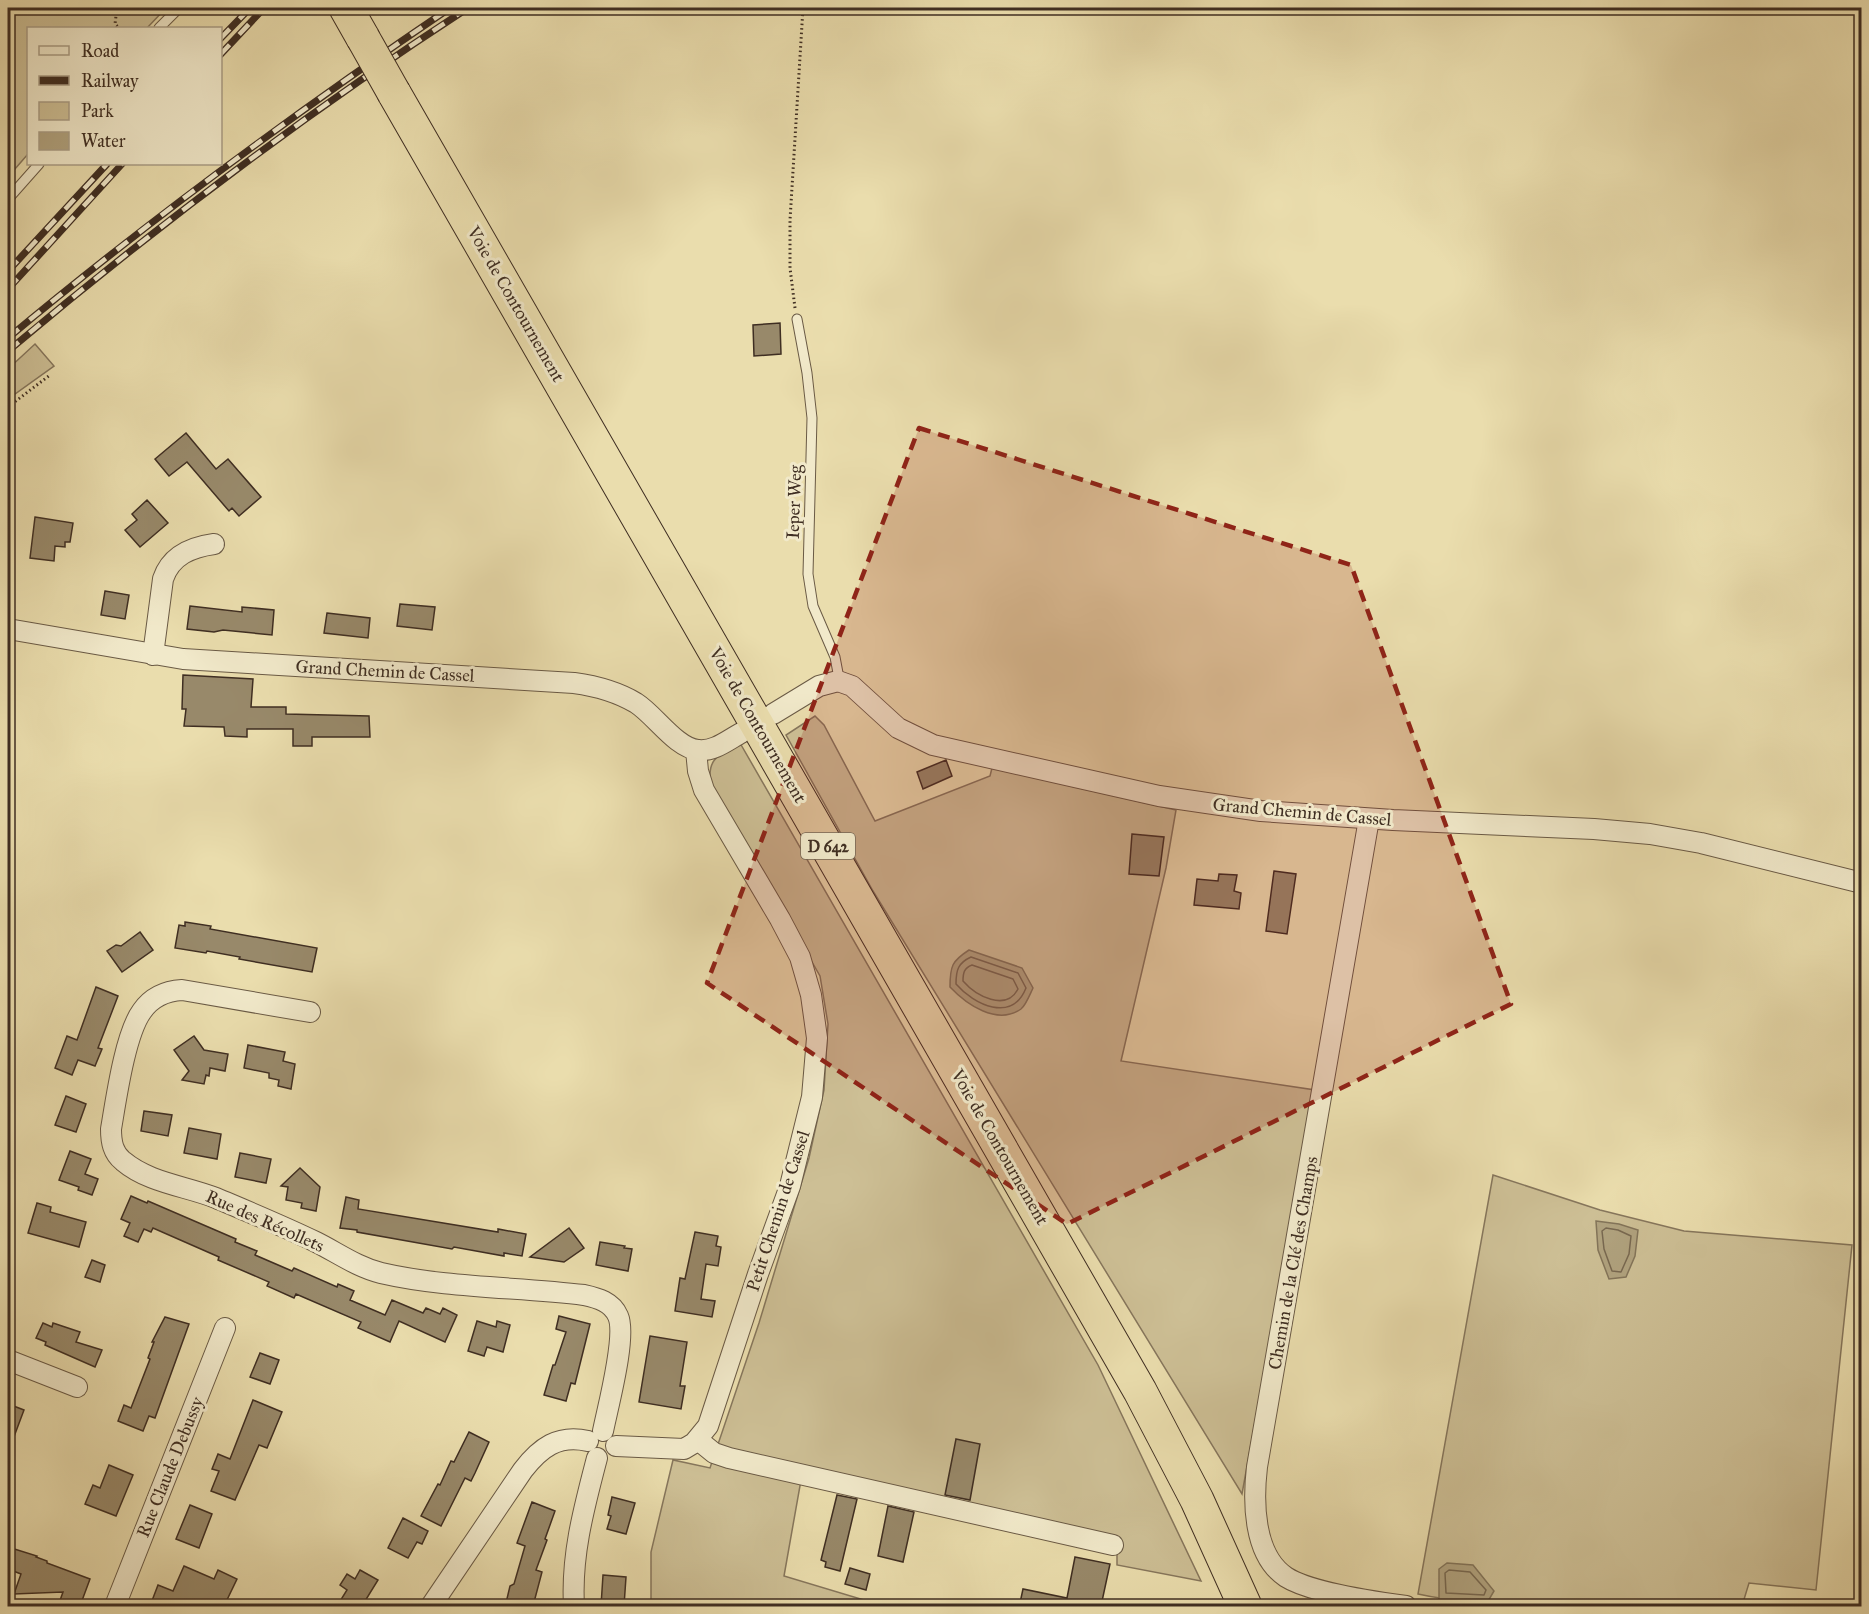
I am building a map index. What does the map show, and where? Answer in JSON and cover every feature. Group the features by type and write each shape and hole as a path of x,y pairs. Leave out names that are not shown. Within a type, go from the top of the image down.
{"highway":[{"name":"Voie de Contournement","path":"346,8 1149,1409 1197,1500 1245,1606"}],"street":[{"path":"153,655 163,579 168,567 190,548 214,544"},
{"name":"Grand Chemin de Cassel","path":"8,629 153,655 219,663 493,677 588,685 615,692 636,703 681,743 696,750"},
{"path":"773,714 819,686 838,681"},
{"name":"Grand Chemin de Cassel","path":"838,681 852,686 898,728 921,741 947,750 1117,788 1201,804 1261,811 1369,819 1641,832 1701,843 1862,883"},
{"path":"696,750 712,748 741,733"},
{"name":"Petit Chemin de Cassel","path":"696,750 696,763 704,790 800,957 811,995 817,1038 812,1097 790,1186 758,1274 710,1421 698,1440"},
{"name":"Chemin de la Clé des Champs","path":"1369,819 1257,1467 1254,1505 1259,1534 1274,1565 1287,1578 1316,1589 1406,1606"},
{"name":"Rue des Récollets","path":"310,1012 182,990 166,993 150,1002 138,1017 123,1063 111,1129 113,1147 117,1154 129,1165 146,1174 216,1198 316,1242 348,1261 369,1269 406,1278 574,1294 608,1303 618,1315 621,1333 596,1443"},
{"name":"Rue Claude Debussy","path":"115,1606 225,1328"},
{"path":"8,1360 77,1387"},
{"path":"431,1606 535,1455 561,1440 570,1438 596,1443 608,1457 616,1446 680,1449 698,1440 714,1453 729,1458 1113,1545"},
{"path":"574,1606 577,1540 596,1443"}],"lane":[{"path":"160,27 179,8"},
{"path":"8,199 38,165"},
{"name":"Ieper Weg","path":"797,320 812,418 808,574 813,606 835,657 838,681"}],"path":[{"path":"117,8 115,24 118,27"},
{"path":"797,320 791,282 789,235 803,8"},
{"path":"8,407 50,375"}],"highlighted area":[{"path":"919,428 1351,565 1511,1004 1067,1224 707,983"}],"green space":[{"path":"8,8 166,8 148,27 27,27 27,155 8,177"},
{"path":"35,344 54,366 8,399 8,369"},
{"path":"815,716 824,725 875,821 990,776 992,768 1176,810 1166,868 1121,1061 1315,1090 1242,1494 873,891 786,735"},
{"path":"740,743 1098,1365 1201,1581 1117,1565 1117,1537 801,1480 784,1576 864,1600 863,1606 651,1606 651,1552 673,1460 710,1468 759,1323 809,1158 824,1090 828,1024 820,976 711,786 710,770 715,759"},
{"path":"1493,1175 1600,1210 1684,1231 1852,1245 1816,1590 1749,1583 1742,1606 1492,1602 1436,1598 1418,1594"}],"water":[{"path":"969,950 1022,968 1033,988 1021,1009 1012,1014 1002,1015 982,1011 964,1000 950,987 953,965"},
{"path":"1596,1221 1619,1224 1638,1230 1635,1256 1626,1277 1609,1279 1598,1250"},
{"path":"1447,1563 1473,1565 1494,1591 1487,1603 1439,1600 1439,1569"}],"building":[{"path":"780,323 781,354 754,356 753,325"},
{"path":"186,433 216,469 228,459 261,497 239,516 232,508 229,511 187,462 169,476 155,459"},
{"path":"147,500 168,523 140,547 125,530 137,520 132,514"},
{"path":"35,517 73,523 70,542 65,542 65,547 55,546 54,561 30,558"},
{"path":"105,591 129,595 125,619 101,615"},
{"path":"400,604 435,607 432,630 397,626"},
{"path":"190,606 242,612 242,607 274,610 272,635 187,629"},
{"path":"327,613 370,618 368,638 324,633"},
{"path":"183,675 253,679 251,707 286,707 286,714 369,716 370,737 312,737 312,746 293,746 293,729 247,729 247,737 225,736 224,727 184,726 186,709 182,709"},
{"path":"946,760 952,776 923,789 917,772"},
{"path":"1132,834 1164,837 1159,876 1129,874"},
{"path":"1274,871 1296,874 1287,934 1266,931"},
{"path":"1219,874 1237,875 1234,891 1241,893 1239,909 1194,905 1197,879 1218,881"},
{"path":"185,922 211,926 210,929 317,948 312,972 207,951 206,953 175,948 179,925 185,926"},
{"path":"140,932 153,950 122,972 107,951 116,945 121,946"},
{"path":"96,987 118,996 98,1048 102,1049 95,1066 78,1060 72,1075 55,1068 67,1036 77,1040"},
{"path":"194,1036 204,1050 228,1054 225,1071 210,1068 209,1076 206,1075 204,1084 182,1080 189,1071 174,1050"},
{"path":"248,1045 285,1052 283,1061 295,1064 291,1089 278,1086 279,1080 269,1078 269,1073 244,1068"},
{"path":"66,1096 86,1104 76,1132 55,1125"},
{"path":"144,1111 172,1115 168,1136 141,1131"},
{"path":"189,1128 221,1134 217,1159 184,1153"},
{"path":"70,1151 91,1159 85,1174 98,1179 92,1195 78,1190 79,1187 59,1180"},
{"path":"240,1153 271,1159 266,1183 235,1177"},
{"path":"300,1168 320,1187 316,1211 301,1208 302,1203 286,1200 288,1187 281,1186"},
{"path":"131,1196 147,1203 148,1201 236,1239 235,1242 257,1251 255,1255 292,1271 294,1268 337,1287 338,1284 354,1291 350,1300 385,1315 392,1300 423,1313 426,1308 440,1314 443,1308 457,1315 445,1342 399,1321 390,1342 358,1328 361,1322 296,1294 294,1298 267,1286 269,1282 153,1228 151,1232 144,1229 138,1242 124,1236 130,1223 121,1219"},
{"path":"346,1197 359,1200 358,1209 498,1232 498,1229 526,1234 522,1256 504,1253 504,1256 454,1247 452,1249 340,1228"},
{"path":"37,1203 51,1207 50,1212 86,1222 79,1247 28,1233"},
{"path":"569,1228 584,1248 564,1262 530,1257"},
{"path":"695,1232 718,1236 716,1246 721,1247 718,1266 706,1264 701,1299 715,1301 712,1317 675,1311 680,1278 685,1279"},
{"path":"600,1242 632,1249 628,1271 596,1265"},
{"path":"92,1260 105,1265 100,1282 85,1277"},
{"path":"559,1316 590,1324 575,1384 571,1383 566,1401 544,1395 566,1332 556,1329"},
{"path":"165,1317 189,1324 155,1418 149,1416 143,1431 118,1421 124,1405 131,1408 150,1359 148,1358 154,1342 152,1342"},
{"path":"477,1321 496,1327 497,1321 510,1325 503,1352 487,1347 484,1356 468,1351"},
{"path":"43,1323 52,1327 53,1323 80,1332 76,1342 102,1350 95,1367 45,1345 46,1342 36,1338"},
{"path":"650,1336 687,1342 680,1386 685,1386 681,1409 639,1402"},
{"path":"260,1353 279,1360 270,1384 250,1377"},
{"path":"253,1400 282,1412 267,1448 259,1445 235,1500 211,1491 219,1471 212,1469 218,1454 230,1459"},
{"path":"11,1405 24,1410 9,1450 8,1412"},
{"path":"469,1432 489,1442 471,1481 465,1478 441,1526 421,1516 438,1484 440,1485 451,1461 454,1462"},
{"path":"956,1439 980,1444 970,1500 945,1495"},
{"path":"109,1465 133,1475 116,1516 85,1504 93,1485 100,1488"},
{"path":"837,1495 857,1499 840,1571 825,1567 826,1562 821,1560"},
{"path":"612,1497 635,1503 626,1534 607,1529 611,1516 608,1515"},
{"path":"532,1502 555,1511 536,1570 542,1572 533,1606 519,1606 506,1603 525,1546 517,1543"},
{"path":"190,1505 212,1514 199,1548 176,1539"},
{"path":"888,1506 914,1512 903,1562 878,1556"},
{"path":"403,1518 428,1531 422,1544 417,1542 408,1558 388,1548"},
{"path":"8,1547 37,1556 47,1563 90,1579 80,1606 58,1606 63,1592 14,1594 21,1574 8,1569"},
{"path":"1075,1557 1110,1564 1101,1606 1037,1606 1020,1603 1023,1589 1067,1598"},
{"path":"184,1566 214,1579 218,1570 237,1579 224,1606 150,1606 158,1585 173,1591"},
{"path":"850,1568 870,1574 866,1590 845,1584"},
{"path":"360,1570 378,1580 362,1606 337,1606 347,1590 340,1585 347,1574 355,1579"},
{"path":"603,1575 626,1577 624,1606 601,1606"}],"railway":[{"path":"222,37 250,8"},
{"path":"222,53 264,8"},
{"path":"8,338 115,251 225,167 450,8"},
{"path":"8,351 119,260 233,172 349,88 468,8"},
{"path":"8,271 106,165"},
{"path":"8,289 121,165"}]}
